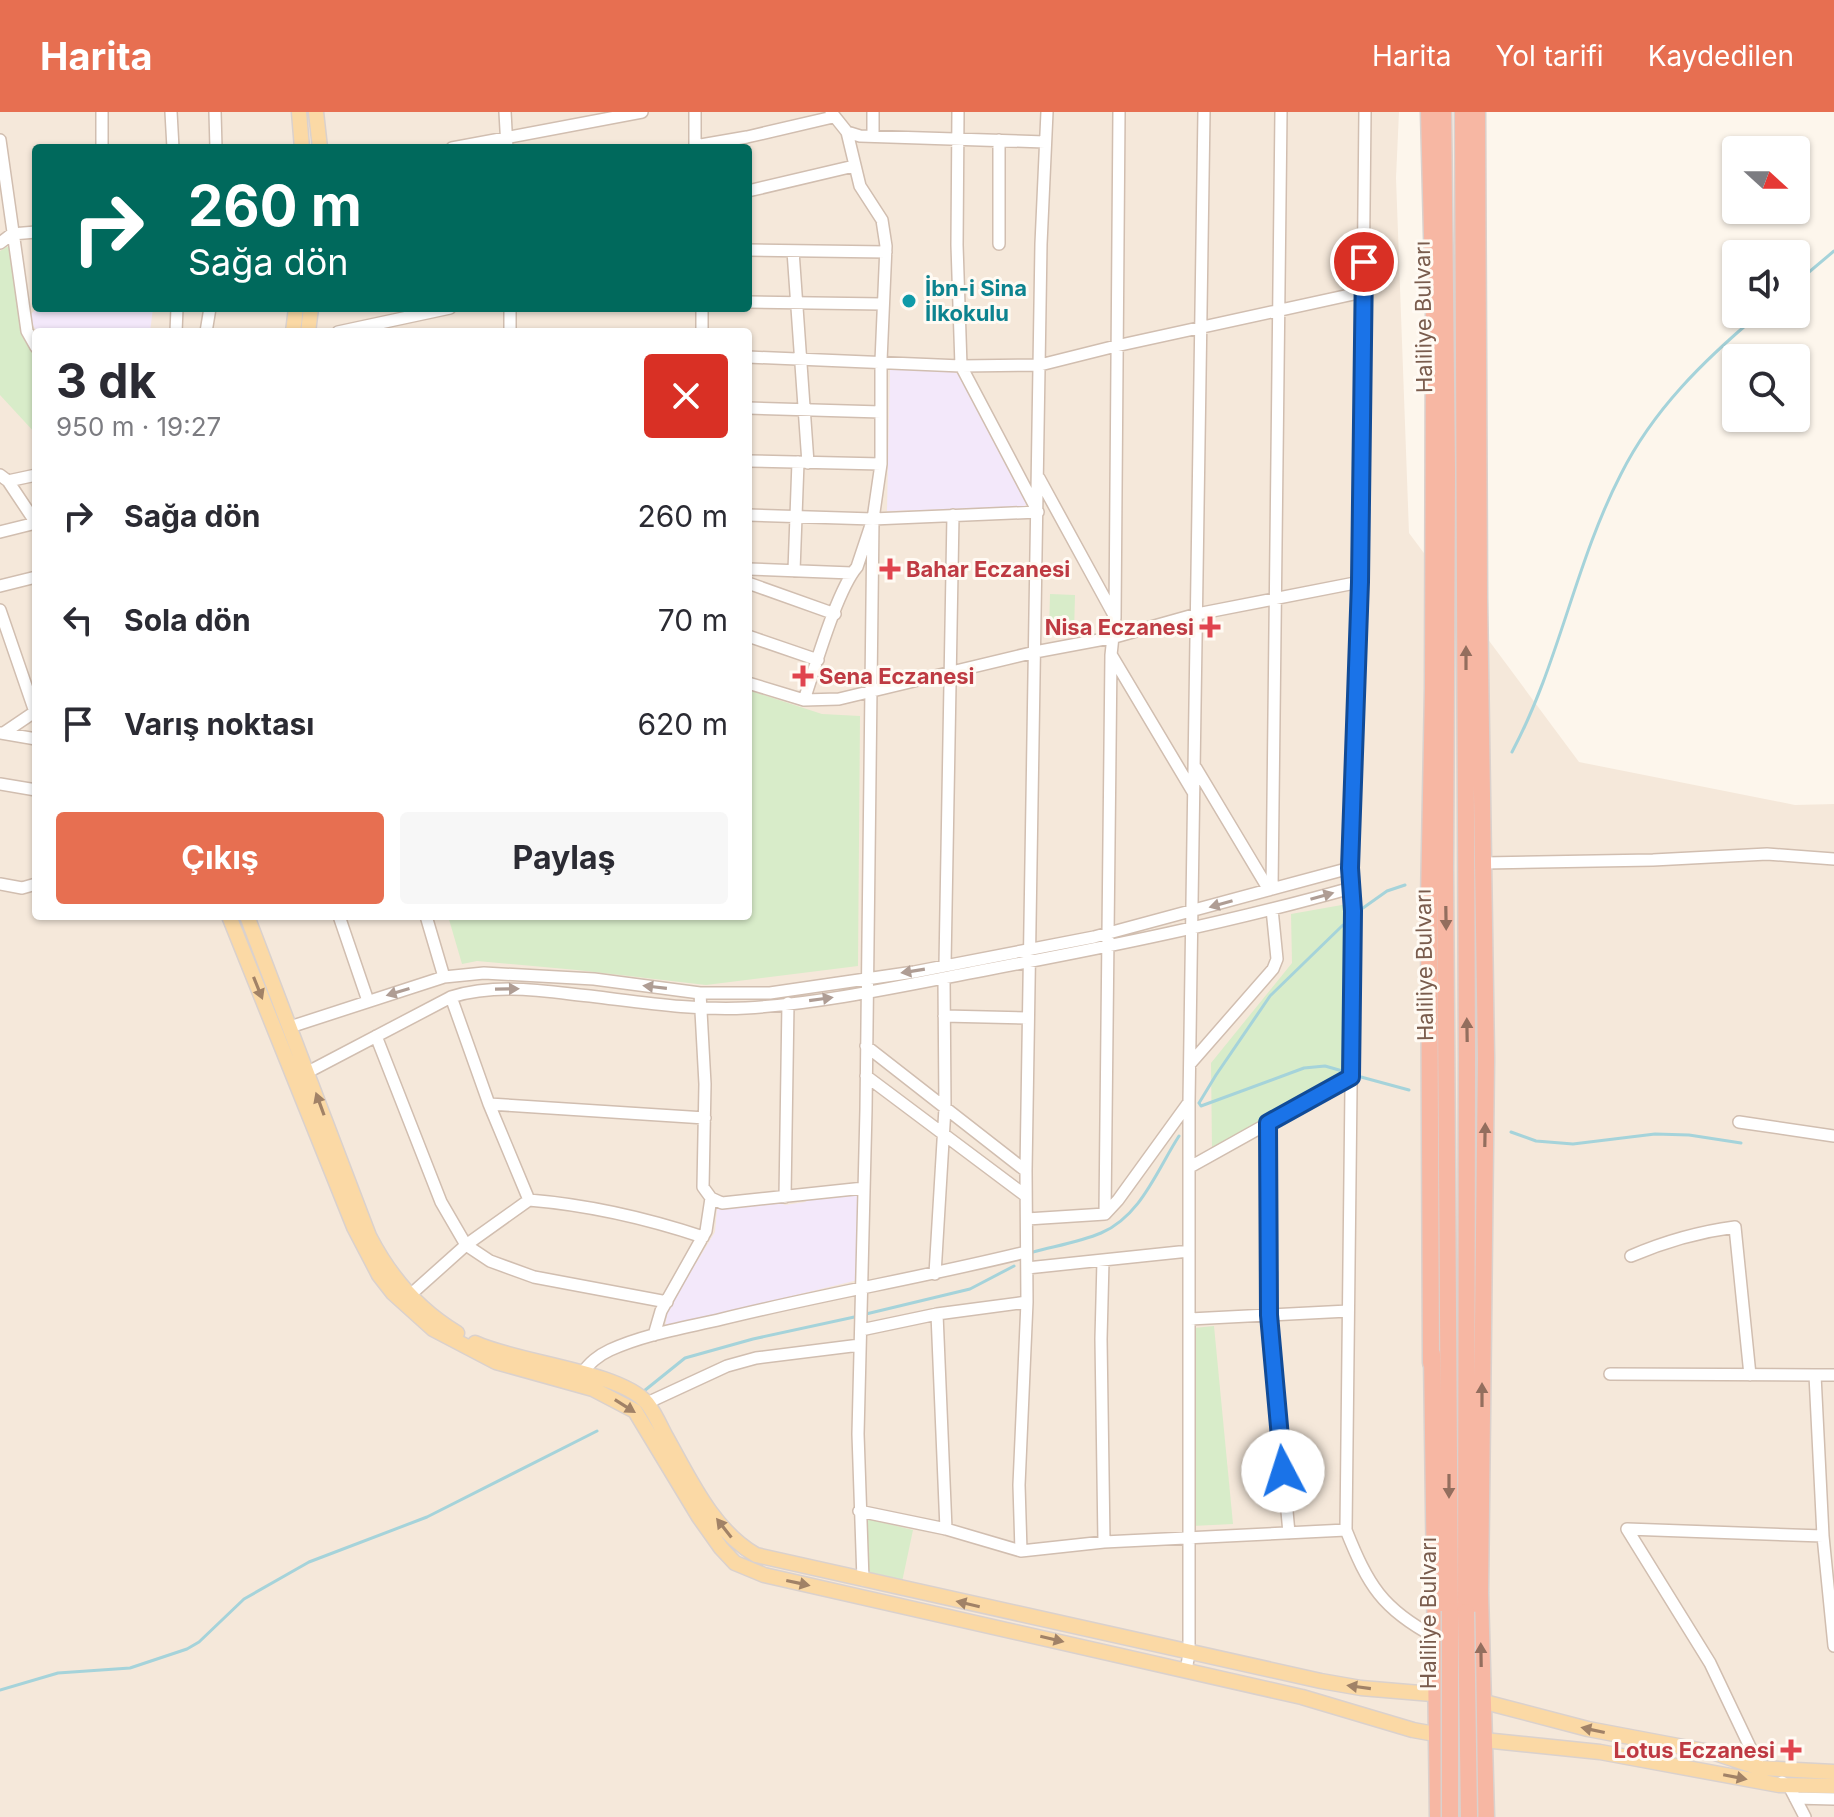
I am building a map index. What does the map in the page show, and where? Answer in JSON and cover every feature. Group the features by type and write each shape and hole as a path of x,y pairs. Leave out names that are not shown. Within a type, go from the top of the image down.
{"highway":[{"path":"1429,112 1434,314 1429,902 1431,1363 1438,1817"},
{"name":"Haliliye Bulvarı","path":"1443,112 1447,471 1446,1165 1458,1612 1469,1817"},
{"name":"Haliliye Bulvarı","path":"1450,1817 1458,1612 1466,1169 1463,112"},
{"path":"1477,112 1486,1074 1482,1307 1482,1700 1486,1817"},
{"path":"1465,868 1480,676"},
{"path":"1433,688 1445,869"},
{"path":"1431,1363 1446,1165"},
{"path":"1466,1169 1482,1307"}],"main road":[{"path":"299,112 302,144"},
{"path":"316,112 320,144"},
{"path":"231,920 368,1255 393,1293 433,1329 496,1362 593,1389 635,1411 706,1527 735,1563 749,1570 1302,1697 1436,1735 1600,1752 1792,1792 1834,1786"},
{"path":"249,920 369,1236 391,1274 409,1296 449,1328 485,1347 582,1373 616,1385 647,1403 696,1489 733,1540 756,1555 1189,1654 1361,1688 1482,1700 1588,1729 1715,1753 1760,1768 1834,1772"}],"street":[{"path":"102,112 102,144"},
{"path":"171,112 173,144"},
{"path":"215,112 216,144"},
{"path":"505,112 507,143 642,112"},
{"path":"695,112 695,144"},
{"path":"873,112 873,136"},
{"path":"958,112 961,366 1038,512"},
{"path":"1021,1551 1019,1485 1027,1302 1028,1018 1041,244 1047,112"},
{"path":"1105,1214 1111,655 1115,637 1119,112"},
{"path":"1186,1670 1189,1654 1189,1102 1204,112"},
{"path":"1271,889 1281,112"},
{"path":"1365,112 1360,582 1350,868 1346,1530 1375,1591 1407,1622 1435,1637"},
{"path":"711,144 832,114 847,132 860,186 882,220 886,252 882,304 881,464 873,519 858,1434 863,1580"},
{"path":"847,132 873,136 1045,142"},
{"path":"0,140 27,331 32,340"},
{"path":"999,140 999,244"},
{"path":"752,190 854,166"},
{"path":"0,243 12,234 32,232"},
{"path":"752,250 886,252"},
{"path":"793,251 804,409 794,571"},
{"path":"752,357 961,366 1040,365 1363,292"},
{"path":"752,302 882,304"},
{"path":"24,311 32,305"},
{"path":"357,328 431,312"},
{"path":"752,408 881,412"},
{"path":"752,461 881,464"},
{"path":"3,478 32,475"},
{"path":"1038,477 1115,618"},
{"path":"3,478 32,518"},
{"path":"752,515 873,519 1038,512"},
{"path":"935,1274 945,1108 944,972 953,515"},
{"path":"804,700 873,519"},
{"path":"0,532 32,524"},
{"path":"752,569 852,573"},
{"path":"0,586 32,578"},
{"path":"752,684 804,700 839,699 1035,652 1115,637 1197,614 1360,582"},
{"path":"752,584 835,614"},
{"path":"0,610 32,703"},
{"path":"752,637 818,660"},
{"path":"1111,655 1195,794"},
{"path":"21,668 32,665"},
{"path":"2,733 32,714"},
{"path":"2,733 32,738"},
{"path":"1195,768 1271,889"},
{"path":"0,784 32,789"},
{"path":"1484,863 1767,854 1834,859"},
{"path":"1109,939 1192,912 1350,868"},
{"path":"0,884 22,888 32,885"},
{"path":"308,1072 451,997 472,990 526,989 701,1009 788,1003 867,992 944,972 1109,939 1193,927 1351,888"},
{"path":"1190,1065 1273,969 1277,959 1272,909"},
{"path":"340,920 368,1001"},
{"path":"427,920 444,977"},
{"path":"290,1027 444,977 484,973 579,978 700,993 770,993 866,977 944,972"},
{"path":"700,993 705,1118 703,1187 711,1198 722,1203 864,1188"},
{"path":"451,997 489,1104 529,1200"},
{"path":"785,1197 788,1003"},
{"path":"944,1016 1028,1018"},
{"path":"376,1036 441,1202 466,1245 490,1261 534,1277 667,1302"},
{"path":"866,1046 1026,1171"},
{"path":"866,1076 1026,1196"},
{"path":"1190,1167 1351,1077"},
{"path":"1027,1219 1105,1214 1189,1102"},
{"path":"489,1104 705,1118"},
{"path":"1739,1122 1834,1136"},
{"path":"1268,1123 1269,1315 1289,1533"},
{"path":"654,1335 661,1311 703,1237 711,1198"},
{"path":"409,1296 466,1245 529,1200 570,1204 659,1222 703,1237"},
{"path":"1631,1256 1697,1232 1735,1227 1750,1375"},
{"path":"1027,1268 1189,1251"},
{"path":"582,1373 593,1359 609,1350 654,1335 862,1292 1026,1252"},
{"path":"1103,1261 1104,1542"},
{"path":"861,1326 1027,1302"},
{"path":"1190,1319 1348,1311"},
{"path":"937,1314 946,1529"},
{"path":"647,1403 727,1366 756,1358 860,1345"},
{"path":"1610,1374 1834,1375"},
{"path":"1815,1375 1823,1536 1834,1646"},
{"path":"859,1511 946,1529 1021,1551 1104,1542 1346,1530"},
{"path":"1805,1817 1792,1792 1760,1768 1710,1663 1627,1529 1823,1536"},
{"path":"1792,1792 1834,1799"}],"shaded area":[{"path":"0,112 1399,112 1396,178 1409,533 1579,762 1795,805 1834,804 1834,1817 0,1817"},
{"path":"33,312 152,312 150,328 35,328 28,317"},
{"path":"890,368 953,371 959,375 1027,503 1024,507 887,511"},
{"path":"863,1194 862,1279 665,1327 668,1309 715,1232 717,1209 775,1200 785,1205 805,1202 813,1196"}],"green space":[{"path":"12,244 22,336 32,349 32,430 0,395 0,251"},
{"path":"1050,594 1075,595 1074,633 1049,632"},
{"path":"752,691 822,714 860,716 858,966 706,985 477,961 462,964 449,920 752,920"},
{"path":"1353,903 1349,1072 1212,1150 1211,1063 1292,963 1291,914"},
{"path":"1214,1326 1233,1524 1192,1526 1194,1328"},
{"path":"868,1519 913,1530 902,1582 868,1574"}],"waterway":[{"path":"1810,271 1834,251"},
{"path":"1512,752 1542,684 1591,543 1621,474 1664,407 1743,328"},
{"path":"1363,908 1387,891 1405,885"},
{"path":"1199,1103 1270,996 1343,925"},
{"path":"1199,1103 1201,1106 1304,1068 1325,1066 1346,1072"},
{"path":"1361,1077 1409,1090"},
{"path":"1511,1132 1536,1141 1573,1144 1655,1134 1689,1135 1741,1143"},
{"path":"1033,1252 1085,1239 1115,1225 1147,1191 1179,1136"},
{"path":"866,1314 970,1289 1014,1266"},
{"path":"644,1391 685,1358 753,1339 859,1316"},
{"path":"0,1690 58,1673 130,1668 187,1649 199,1642 244,1599 309,1562 427,1517 597,1431"}],"place":[{"name":"İbn-i Sina İlkokulu","path":"909,301"},
{"name":"Bahar Eczanesi","path":"890,569"},
{"name":"Nisa Eczanesi","path":"1210,627"},
{"name":"Sena Eczanesi","path":"803,676"},
{"name":"Lotus Eczanesi","path":"1791,1750"}],"route":[{"path":"1283,1471 1269,1315 1268,1123 1351,1077 1353,911 1350,868 1360,582 1364,262"}]}
